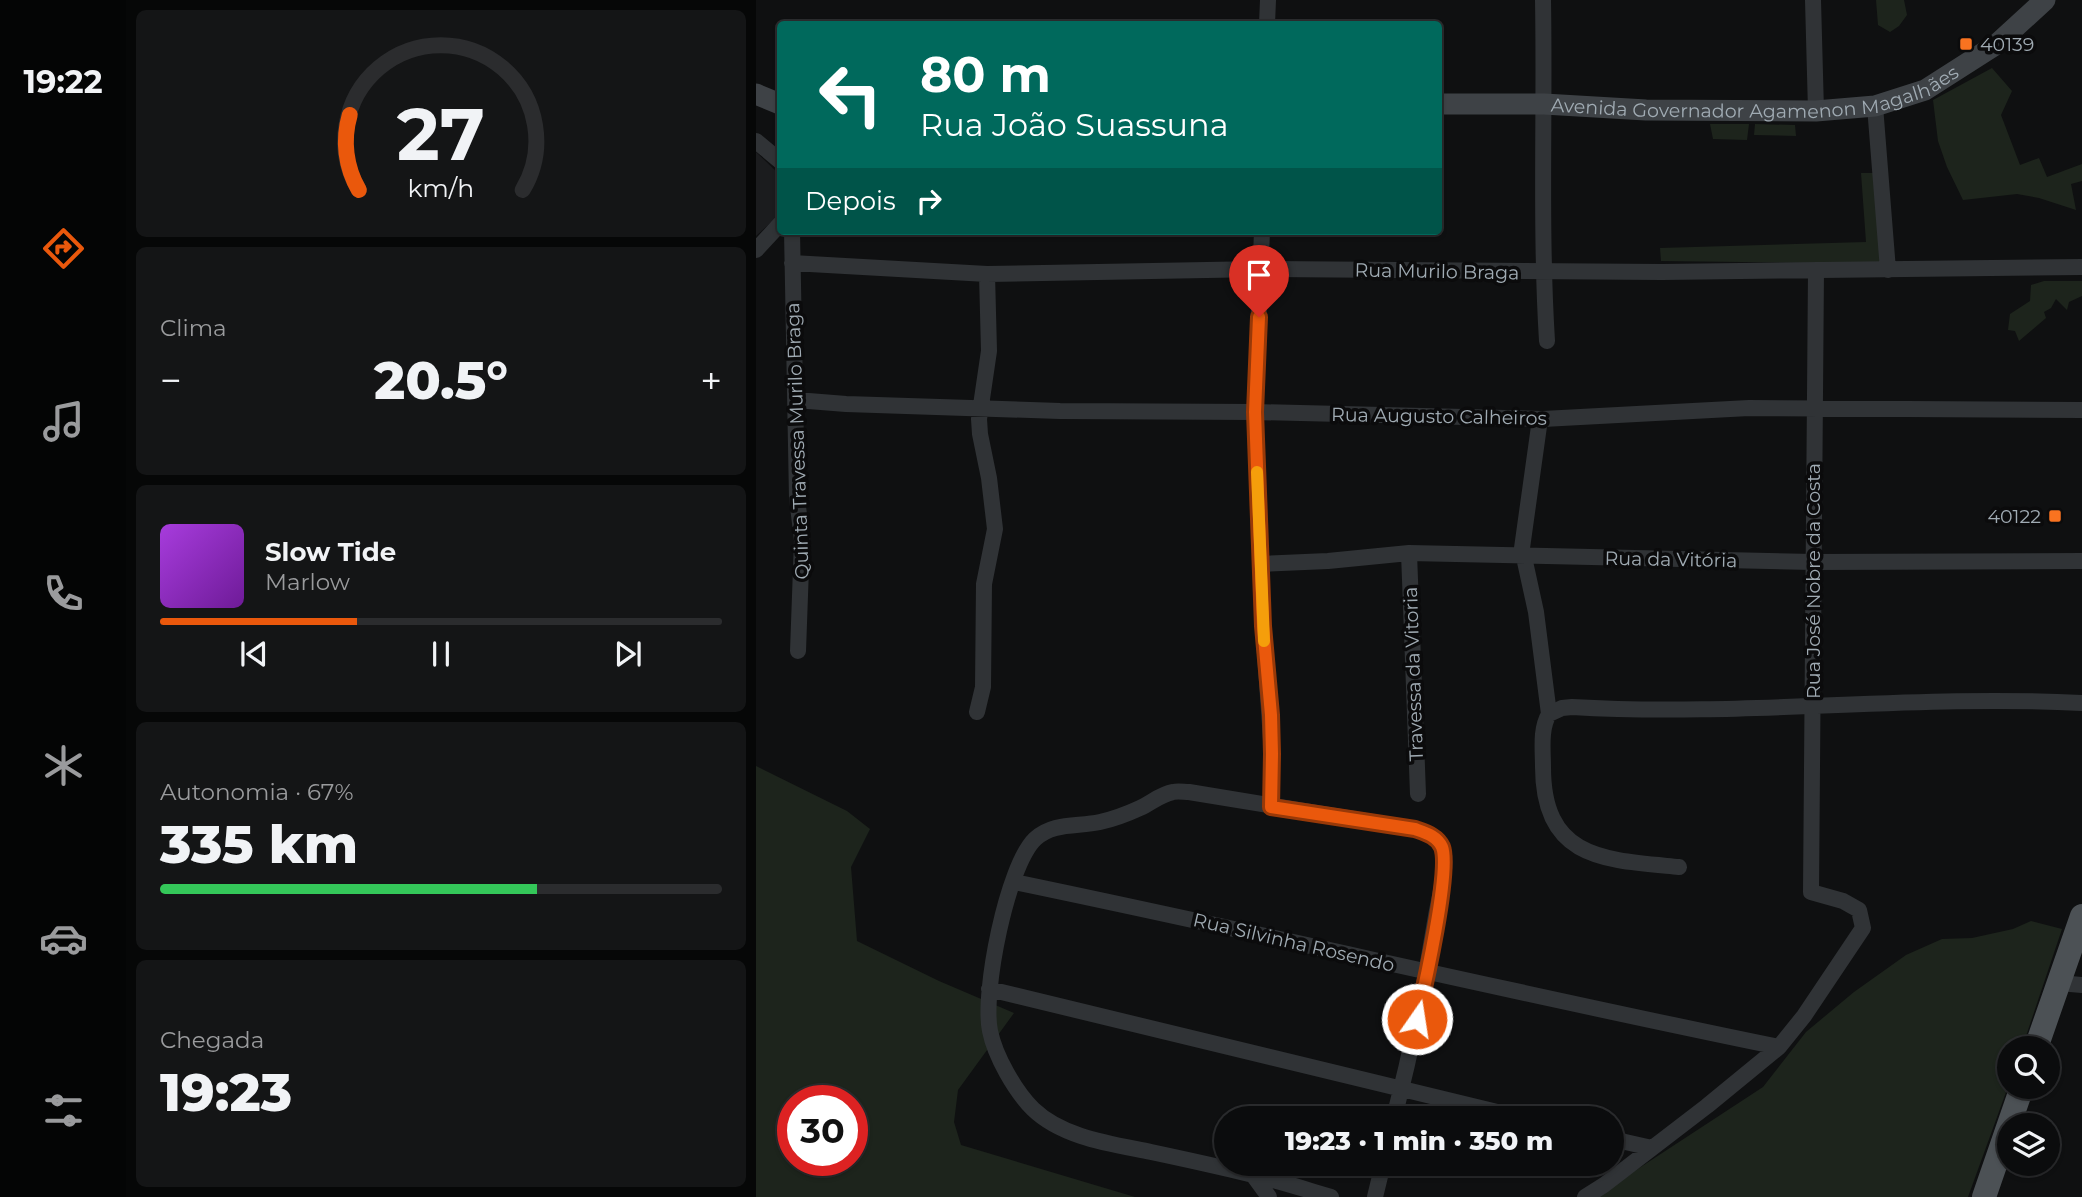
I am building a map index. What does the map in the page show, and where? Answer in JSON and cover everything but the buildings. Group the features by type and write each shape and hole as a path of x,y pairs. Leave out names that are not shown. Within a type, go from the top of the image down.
{"main road":[{"name":"Avenida Governador Agamenon Magalhães","path":"1442,104 1544,104 1647,110 1816,111 1875,106 1925,90 1997,44 2045,0"},
{"path":"756,94 777,103"},
{"path":"2043,1036 2071,984 2082,916"},
{"path":"1983,1197 2018,1099"}],"street":[{"path":"1267,21 1268,0"},
{"path":"1543,0 1543,272 1546,341"},
{"path":"1813,0 1816,111"},
{"path":"1875,106 1888,270"},
{"path":"756,141 777,158"},
{"path":"756,250 777,227"},
{"name":"Quinta Travessa Murilo Braga","path":"792,235 797,498 802,540 798,651"},
{"path":"1262,235 1255,412 1263,626 1271,715 1271,807"},
{"name":"Rua Murilo Braga","path":"792,263 987,274 1261,269 1543,272 2082,267"},
{"name":"Rua José Nobre da Costa","path":"1779,1047 1804,1016 1863,928 1859,910 1843,901 1811,892 1816,270"},
{"path":"977,712 983,687 984,584 995,529 980,434 979,409 989,351 987,274"},
{"name":"Rua Augusto Calheiros","path":"796,401 979,409 1539,419 1703,410 2082,410"},
{"path":"1539,419 1522,548 1536,611 1549,714 1544,729 1543,791 1549,813 1556,827 1568,839 1586,850 1628,862 1679,867"},
{"name":"Rua da Vitória","path":"1260,565 1409,553 1813,562 2082,561"},
{"name":"Travessa da Vitoria","path":"1409,553 1418,794"},
{"path":"1549,714 1562,708 1703,710 2037,700 2082,703"},
{"path":"1214,1166 1110,1143 1051,1123 1032,1108 996,1054 989,1029 989,989 1004,909 1021,861 1032,842 1044,832 1121,817 1172,792 1189,792 1415,829 1430,834 1439,841 1443,849 1442,885 1427,972 1397,1106"},
{"name":"Rua Silvinha Rosendo","path":"1014,882 1779,1047"},
{"path":"989,989 1470,1106"},
{"path":"1585,1197 1739,1081 1779,1047"},
{"path":"1624,1142 1652,1148"},
{"path":"1254,1176 1269,1197"},
{"path":"1257,1176 1331,1197"},
{"path":"1375,1197 1380,1176"}],"shaded area":[{"path":"1876,0 1904,0 1907,15 1899,26 1890,32 1878,25"},
{"path":"1992,68 2012,91 2001,115 2020,165 2039,158 2047,177 2082,164 2082,181 2071,184 2076,210 2017,194 1963,200 1938,141 1933,100"},
{"path":"1710,124 1749,124 1747,140 1713,139"},
{"path":"1755,124 1795,125 1796,136 1754,135"},
{"path":"756,152 777,172 777,217 756,236"},
{"path":"1861,173 1876,173 1885,264 1661,261 1660,248 1866,242"},
{"path":"2044,281 2082,281 2082,296 2069,302 2067,310 2056,299 2051,308 2044,312 2046,318 2019,341 2015,331 2008,330 2010,314 2030,301 2031,285"},
{"path":"756,766 847,811 870,829 851,867 857,941 939,981 1014,1013 958,1090 954,1122 961,1145 1135,1197 756,1197"},
{"path":"2031,921 2062,929 2026,1036 1997,1036 1997,1099 2004,1099 1968,1197 1595,1197 1763,1087 1806,1032 1854,992 1906,955 1942,939 1972,938 2013,929"}],"slow traffic":[{"path":"1257,472 1264,641"}],"place":[{"name":"40139","path":"1966,44"},
{"name":"40122","path":"2055,516"}],"route":[{"path":"1259,317 1255,412 1263,626 1271,715 1271,807 1415,829 1430,834 1439,841 1443,849 1442,885 1417,1019"}]}
